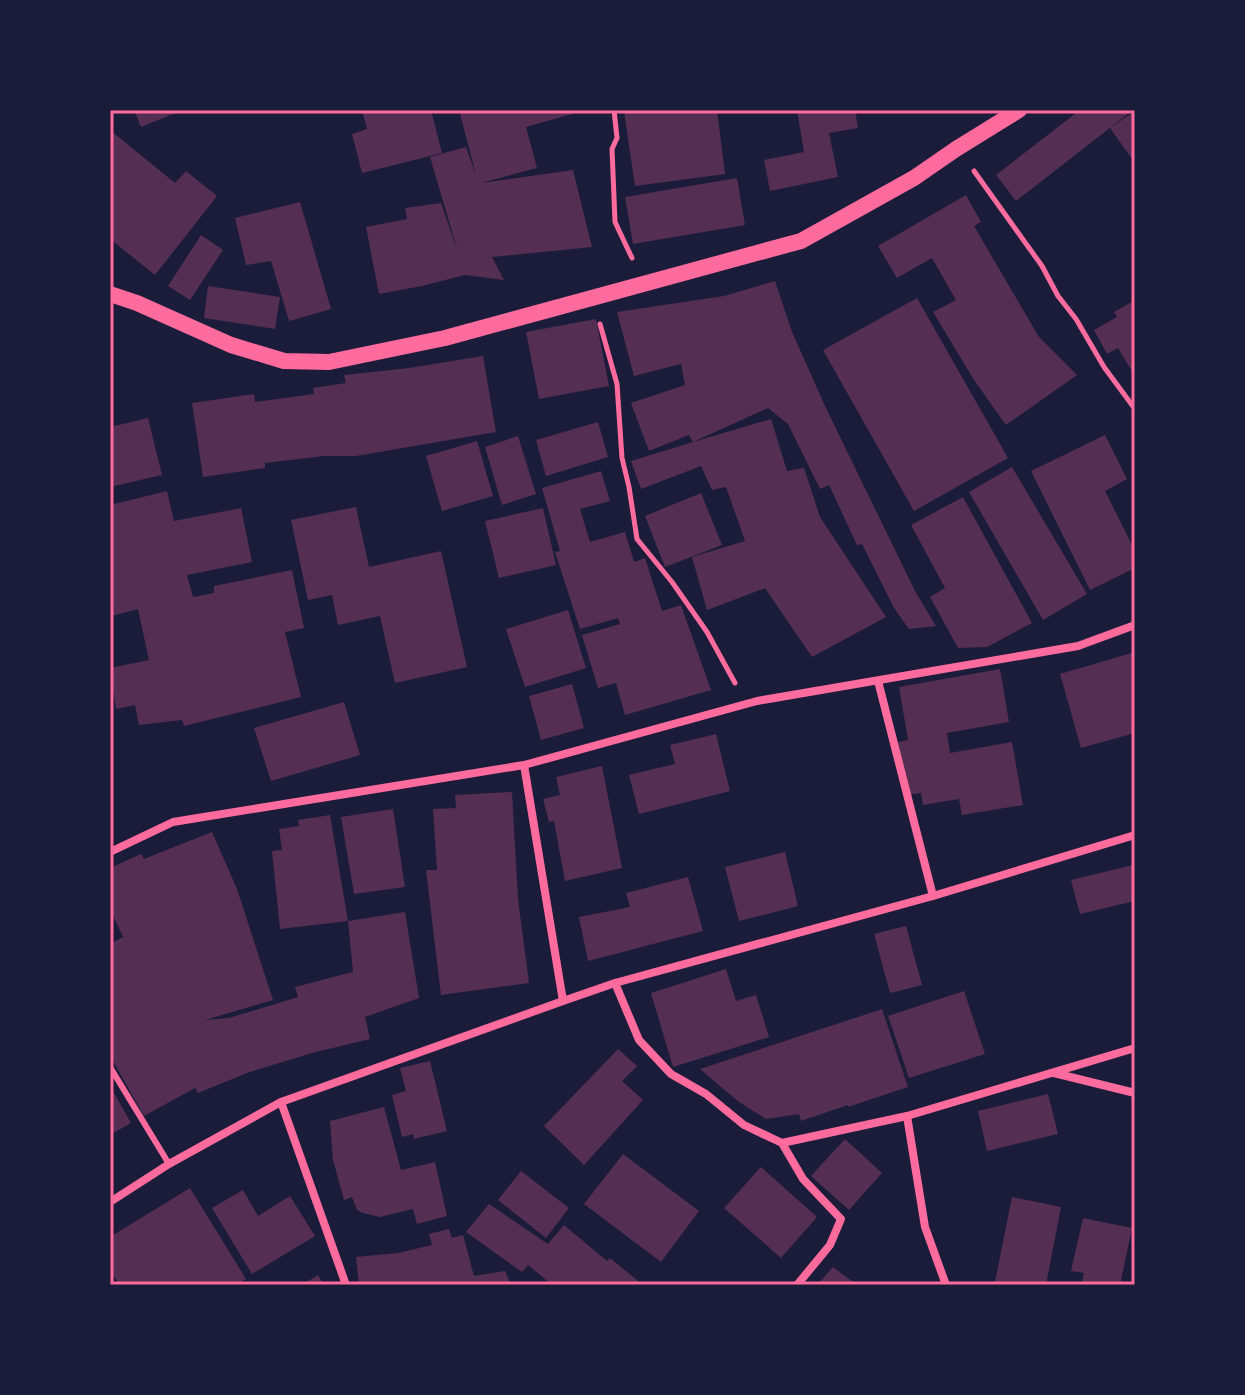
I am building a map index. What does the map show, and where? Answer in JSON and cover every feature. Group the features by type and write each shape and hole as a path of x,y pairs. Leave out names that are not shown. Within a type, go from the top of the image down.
{"main road":[{"path":"110,294 231,345 284,361 329,362 445,338 801,241 914,178 1019,110"}],"street":[{"path":"110,852 173,822 524,765 757,701 1078,646 1135,625"},
{"path":"878,681 933,896"},
{"path":"524,765 563,1001"},
{"path":"110,1202 169,1164 281,1102 563,1001 615,983 933,896 1135,835"},
{"path":"615,983 639,1040 671,1074 706,1094 744,1125 782,1143 803,1179 841,1219 830,1245 797,1285"},
{"path":"782,1143 907,1116 1135,1048"},
{"path":"1054,1073 1135,1093"},
{"path":"281,1102 346,1285"},
{"path":"907,1116 925,1227 946,1285"}],"lane":[{"path":"110,1067 169,1164"}],"path":[{"path":"614,110 617,138 612,149 615,222 632,256 637,287"},
{"path":"956,149 1035,256 1104,367 1135,409"},
{"path":"572,304 598,316 617,384 622,458 637,539 707,632 736,685 757,701"}],"building":[{"path":"134,110 183,110 141,127"},
{"path":"362,110 431,110 442,153 362,173 352,134 367,129"},
{"path":"459,110 586,110 526,127 537,168 481,183 573,170 592,247 492,257 504,280 465,275 379,294 366,227 407,219 405,208 441,203 458,252 430,157 466,147 476,175"},
{"path":"717,110 725,174 635,186 624,111"},
{"path":"797,110 855,110 858,128 829,133 838,177 770,191 764,160 804,152"},
{"path":"1080,110 1133,110 1016,201 996,175"},
{"path":"1135,111 1135,163 1110,128"},
{"path":"110,130 175,183 186,171 217,196 155,275 110,239"},
{"path":"737,178 745,225 633,244 625,197"},
{"path":"966,195 981,222 974,226 1039,337 1077,375 1006,425 974,380 933,312 956,300 932,258 897,278 878,246"},
{"path":"300,202 331,309 289,321 271,261 246,265 235,218"},
{"path":"201,235 223,250 190,300 168,286"},
{"path":"775,281 792,332 825,406 915,591 936,626 909,629 894,608 862,544 857,545 829,485 820,489 788,424 768,408 693,442 689,435 649,451 631,403 685,385 681,364 634,376 617,312 724,296"},
{"path":"208,286 280,297 275,329 204,318"},
{"path":"917,298 1008,458 914,511 823,350"},
{"path":"1135,300 1133,373 1118,348 1107,354 1094,330 1117,317 1114,312"},
{"path":"596,319 609,386 539,399 526,332"},
{"path":"483,356 496,432 356,456 324,456 265,463 265,468 203,477 192,403 254,394 255,402 314,394 313,388 346,383 344,375"},
{"path":"148,418 162,475 110,487 110,427"},
{"path":"771,419 787,471 804,468 820,517 886,617 812,657 765,588 707,610 692,557 745,541 726,487 712,490 701,466 641,489 631,461"},
{"path":"598,422 608,457 546,476 536,440"},
{"path":"1105,435 1127,479 1105,491 1135,551 1135,568 1090,590 1031,471"},
{"path":"518,436 536,494 502,505 485,447"},
{"path":"477,441 493,496 442,511 426,456"},
{"path":"1012,467 1087,594 1043,620 969,492"},
{"path":"601,471 610,501 580,509 590,542 625,532 634,562 645,558 662,611 681,605 711,690 625,715 616,683 598,688 582,635 620,624 618,618 580,629 555,552 560,551 542,488"},
{"path":"167,491 174,521 241,508 252,562 187,575 193,597 214,593 214,586 292,570 304,628 285,632 301,697 184,726 182,720 139,725 135,705 116,709 110,668 149,660 138,609 111,616 110,505"},
{"path":"701,493 722,545 665,567 645,516"},
{"path":"963,497 1032,623 987,647 958,648 930,597 945,588 911,525"},
{"path":"356,507 369,567 441,551 467,667 395,683 380,616 338,625 332,595 308,600 291,520"},
{"path":"543,508 556,565 499,578 485,521"},
{"path":"568,610 586,668 525,687 506,629"},
{"path":"1135,652 1135,733 1081,748 1060,674"},
{"path":"1000,669 1009,722 947,733 950,753 1012,742 1023,805 962,815 959,799 923,805 921,793 908,795 898,742 908,740 899,687"},
{"path":"572,684 584,728 541,740 529,696"},
{"path":"344,702 360,755 271,781 254,728"},
{"path":"716,734 730,791 639,814 629,775 675,764 670,745"},
{"path":"602,766 622,868 565,881 554,821 549,822 543,799 560,795 556,777"},
{"path":"512,792 518,899 529,983 441,995 426,870 437,870 433,809 456,808 455,795"},
{"path":"393,809 405,887 354,894 341,817"},
{"path":"330,815 348,921 280,929 272,851 282,850 279,829 299,826 298,820"},
{"path":"212,832 237,889 273,1000 205,1020 229,1018 298,997 295,987 353,972 348,921 405,912 419,998 365,1017 370,1039 247,1073 198,1093 195,1088 144,1116 110,1056 110,944 123,937 110,909 110,868 141,854 144,859"},
{"path":"785,852 798,906 739,921 725,867"},
{"path":"1133,865 1135,901 1080,914 1071,880"},
{"path":"688,877 703,931 588,961 579,917 630,907 626,893"},
{"path":"906,926 922,985 890,993 874,934"},
{"path":"726,969 736,1001 756,995 769,1037 673,1067 651,993"},
{"path":"964,991 985,1054 909,1078 888,1016"},
{"path":"882,1009 908,1087 848,1107 801,1121 799,1114 766,1119 739,1102 700,1069"},
{"path":"618,1049 637,1066 622,1081 643,1100 584,1165 544,1126"},
{"path":"430,1061 447,1131 414,1139 413,1134 402,1137 392,1095 406,1091 400,1068"},
{"path":"110,1086 131,1123 110,1135"},
{"path":"1048,1094 1058,1134 987,1151 978,1111"},
{"path":"384,1107 401,1170 435,1162 447,1216 417,1224 413,1209 380,1217 357,1210 352,1197 344,1200 333,1160 330,1121"},
{"path":"845,1139 882,1173 849,1210 811,1176"},
{"path":"623,1154 699,1211 661,1262 584,1204"},
{"path":"761,1167 817,1217 781,1258 724,1208"},
{"path":"521,1171 569,1208 546,1238 498,1200"},
{"path":"190,1188 246,1279 236,1285 121,1285 110,1270 110,1237"},
{"path":"243,1190 258,1216 290,1196 315,1236 252,1274 212,1208"},
{"path":"1012,1197 1061,1207 1046,1285 995,1282"},
{"path":"489,1204 548,1244 564,1225 607,1261 610,1258 643,1285 552,1285 528,1265 522,1272 466,1232"},
{"path":"1083,1218 1132,1228 1120,1285 1081,1285 1084,1273 1071,1271"},
{"path":"449,1229 452,1238 463,1235 474,1276 505,1271 511,1285 359,1285 356,1257 398,1253 432,1245 429,1234"},
{"path":"833,1267 857,1285 817,1285"},
{"path":"318,1275 324,1285 302,1285"}]}
